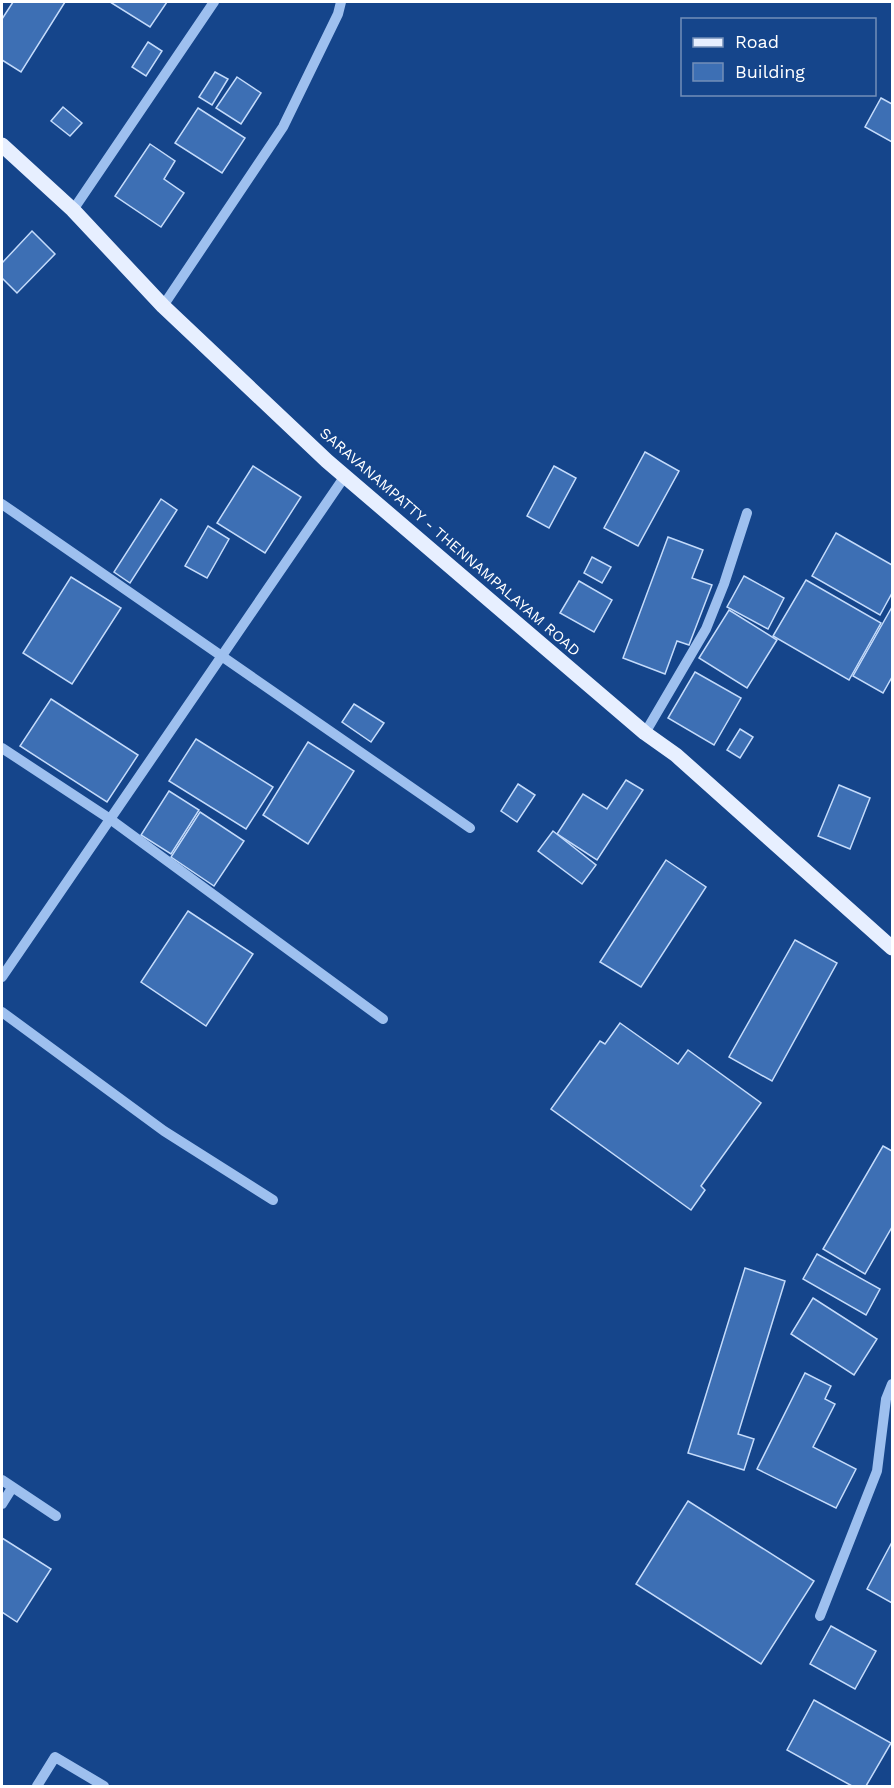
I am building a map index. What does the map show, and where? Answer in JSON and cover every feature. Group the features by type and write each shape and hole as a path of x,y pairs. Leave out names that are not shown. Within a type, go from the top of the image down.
{"main road":[{"name":"SARAVANAMPATTY - THENNAMPALAYAM ROAD","path":"2,145 73,210 162,306 345,476 645,733 676,756 892,948"}],"street":[{"path":"73,210 214,2"},
{"path":"162,306 283,127 338,14 341,2"},
{"path":"2,978 345,476"},
{"path":"2,504 470,828"},
{"path":"645,733 706,629 724,584 747,513"},
{"path":"2,748 110,819 383,1018"},
{"path":"2,1012 164,1131 273,1200"},
{"path":"820,1617 877,1472 886,1399 892,1384"},
{"path":"2,1480 56,1516"},
{"path":"2,1504 12,1488"},
{"path":"37,1786 56,1757 104,1786"}],"building":[{"path":"13,2 65,2 21,72 2,60 2,19"},
{"path":"110,2 167,2 150,27"},
{"path":"148,42 162,51 146,76 132,67"},
{"path":"215,72 228,79 212,105 199,97"},
{"path":"237,77 261,93 241,124 216,108"},
{"path":"881,98 892,104 892,142 865,127"},
{"path":"63,107 82,123 70,136 51,121"},
{"path":"198,108 245,138 222,173 175,143"},
{"path":"150,144 175,161 164,179 184,193 161,227 115,196"},
{"path":"32,231 55,254 17,293 2,278 2,263"},
{"path":"645,452 679,471 638,546 604,528"},
{"path":"253,466 301,497 265,553 217,523"},
{"path":"554,466 576,478 549,528 527,516"},
{"path":"161,499 177,510 130,583 114,572"},
{"path":"208,526 229,539 207,578 185,566"},
{"path":"836,533 892,565 892,593 880,615 812,576"},
{"path":"668,537 703,550 692,578 712,585 689,645 677,641 665,674 623,658"},
{"path":"592,557 611,567 602,583 584,573"},
{"path":"744,576 784,598 768,629 727,607"},
{"path":"71,577 121,608 72,684 23,653"},
{"path":"806,580 881,623 849,680 773,636"},
{"path":"579,581 612,600 594,632 560,613"},
{"path":"892,607 892,677 883,693 853,676"},
{"path":"729,610 777,640 747,688 699,658"},
{"path":"695,672 741,698 714,745 668,718"},
{"path":"51,699 138,755 107,802 20,746"},
{"path":"354,704 384,723 371,742 342,722"},
{"path":"740,729 753,737 740,758 727,750"},
{"path":"196,739 273,787 246,829 169,781"},
{"path":"308,742 354,771 308,844 263,815"},
{"path":"626,780 643,790 597,860 557,834 583,794 607,809"},
{"path":"518,784 535,795 517,822 501,811"},
{"path":"839,785 870,798 850,849 818,836"},
{"path":"169,791 199,810 171,854 141,835"},
{"path":"200,812 244,841 214,886 171,857"},
{"path":"553,831 596,865 582,884 538,851"},
{"path":"666,860 706,887 641,987 600,962"},
{"path":"188,911 253,954 206,1026 141,982"},
{"path":"795,940 837,963 772,1081 729,1057"},
{"path":"620,1023 678,1064 688,1050 761,1103 701,1186 705,1190 691,1210 551,1109 600,1041 605,1044"},
{"path":"883,1146 892,1151 892,1227 865,1274 823,1249"},
{"path":"817,1254 880,1289 866,1315 803,1279"},
{"path":"745,1268 785,1281 738,1434 754,1439 744,1470 688,1453"},
{"path":"813,1298 877,1339 854,1375 791,1334"},
{"path":"805,1373 831,1386 825,1399 835,1404 813,1447 856,1469 836,1508 757,1469"},
{"path":"688,1501 814,1581 761,1664 636,1584"},
{"path":"2,1538 51,1569 17,1622 2,1612"},
{"path":"892,1542 892,1603 867,1589"},
{"path":"831,1626 876,1651 855,1689 810,1664"},
{"path":"814,1700 891,1743 866,1786 852,1786 787,1750"}]}
